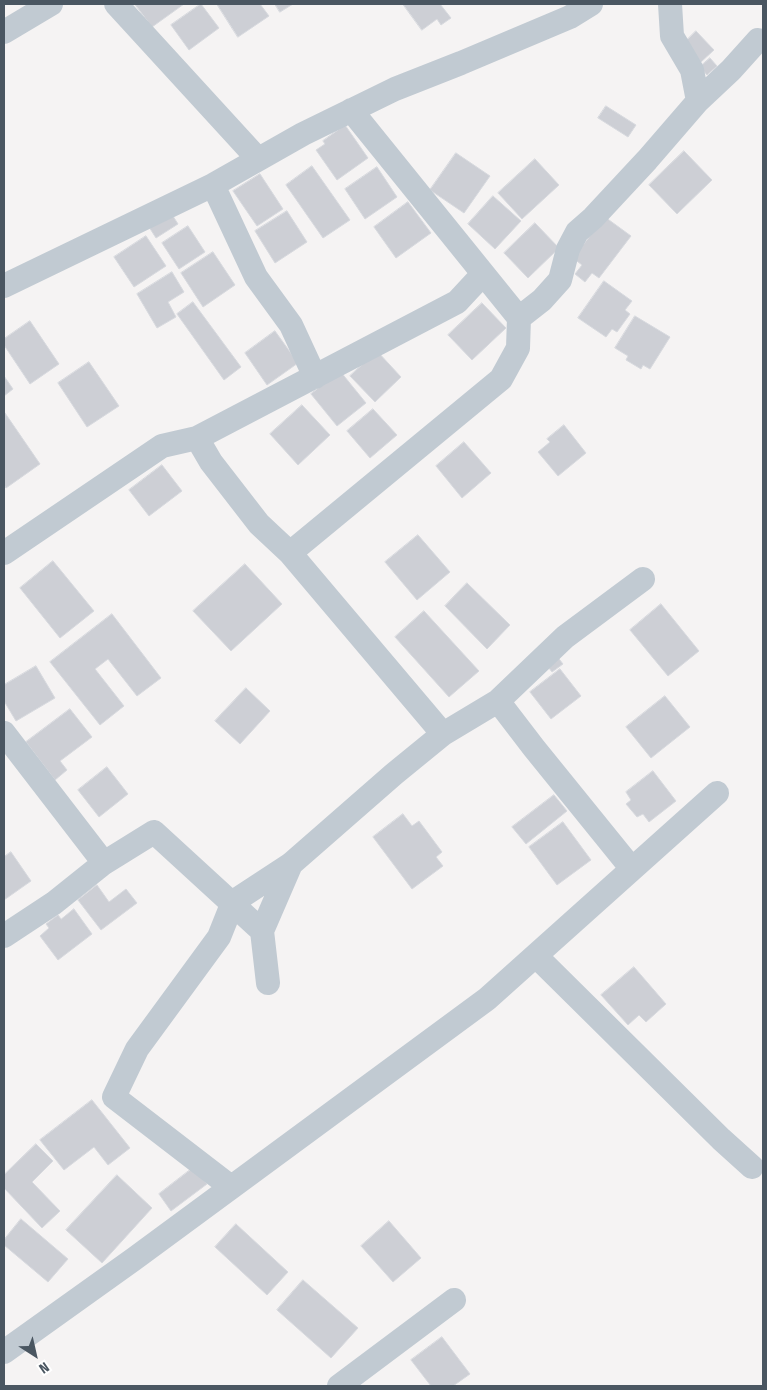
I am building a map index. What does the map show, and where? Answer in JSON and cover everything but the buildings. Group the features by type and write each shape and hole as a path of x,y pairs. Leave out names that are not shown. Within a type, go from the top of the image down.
{"street":[{"path":"4,32 51,4"},
{"path":"116,4 258,159"},
{"path":"4,286 213,185 258,159 394,89 570,17 591,4"},
{"path":"670,4 672,36 692,70 698,102"},
{"path":"519,318 542,300 560,280 568,249 577,232 593,218 698,102 758,40"},
{"path":"290,553 501,379 518,348 519,318 351,110"},
{"path":"213,185 256,277 291,325 315,377"},
{"path":"4,553 162,446 196,438 457,302 483,274"},
{"path":"196,438 210,462 258,524 290,553 443,734"},
{"path":"231,1187 114,1097 137,1050 219,936 233,902 292,864 394,774 443,734 498,701 565,637 643,579"},
{"path":"498,701 632,869"},
{"path":"4,733 104,863"},
{"path":"4,1352 134,1260 488,999 717,793"},
{"path":"4,936 54,903 104,863 154,832 262,930"},
{"path":"268,983 262,930 292,864"},
{"path":"536,956 721,1139 752,1167"},
{"path":"339,1386 454,1300"}]}
